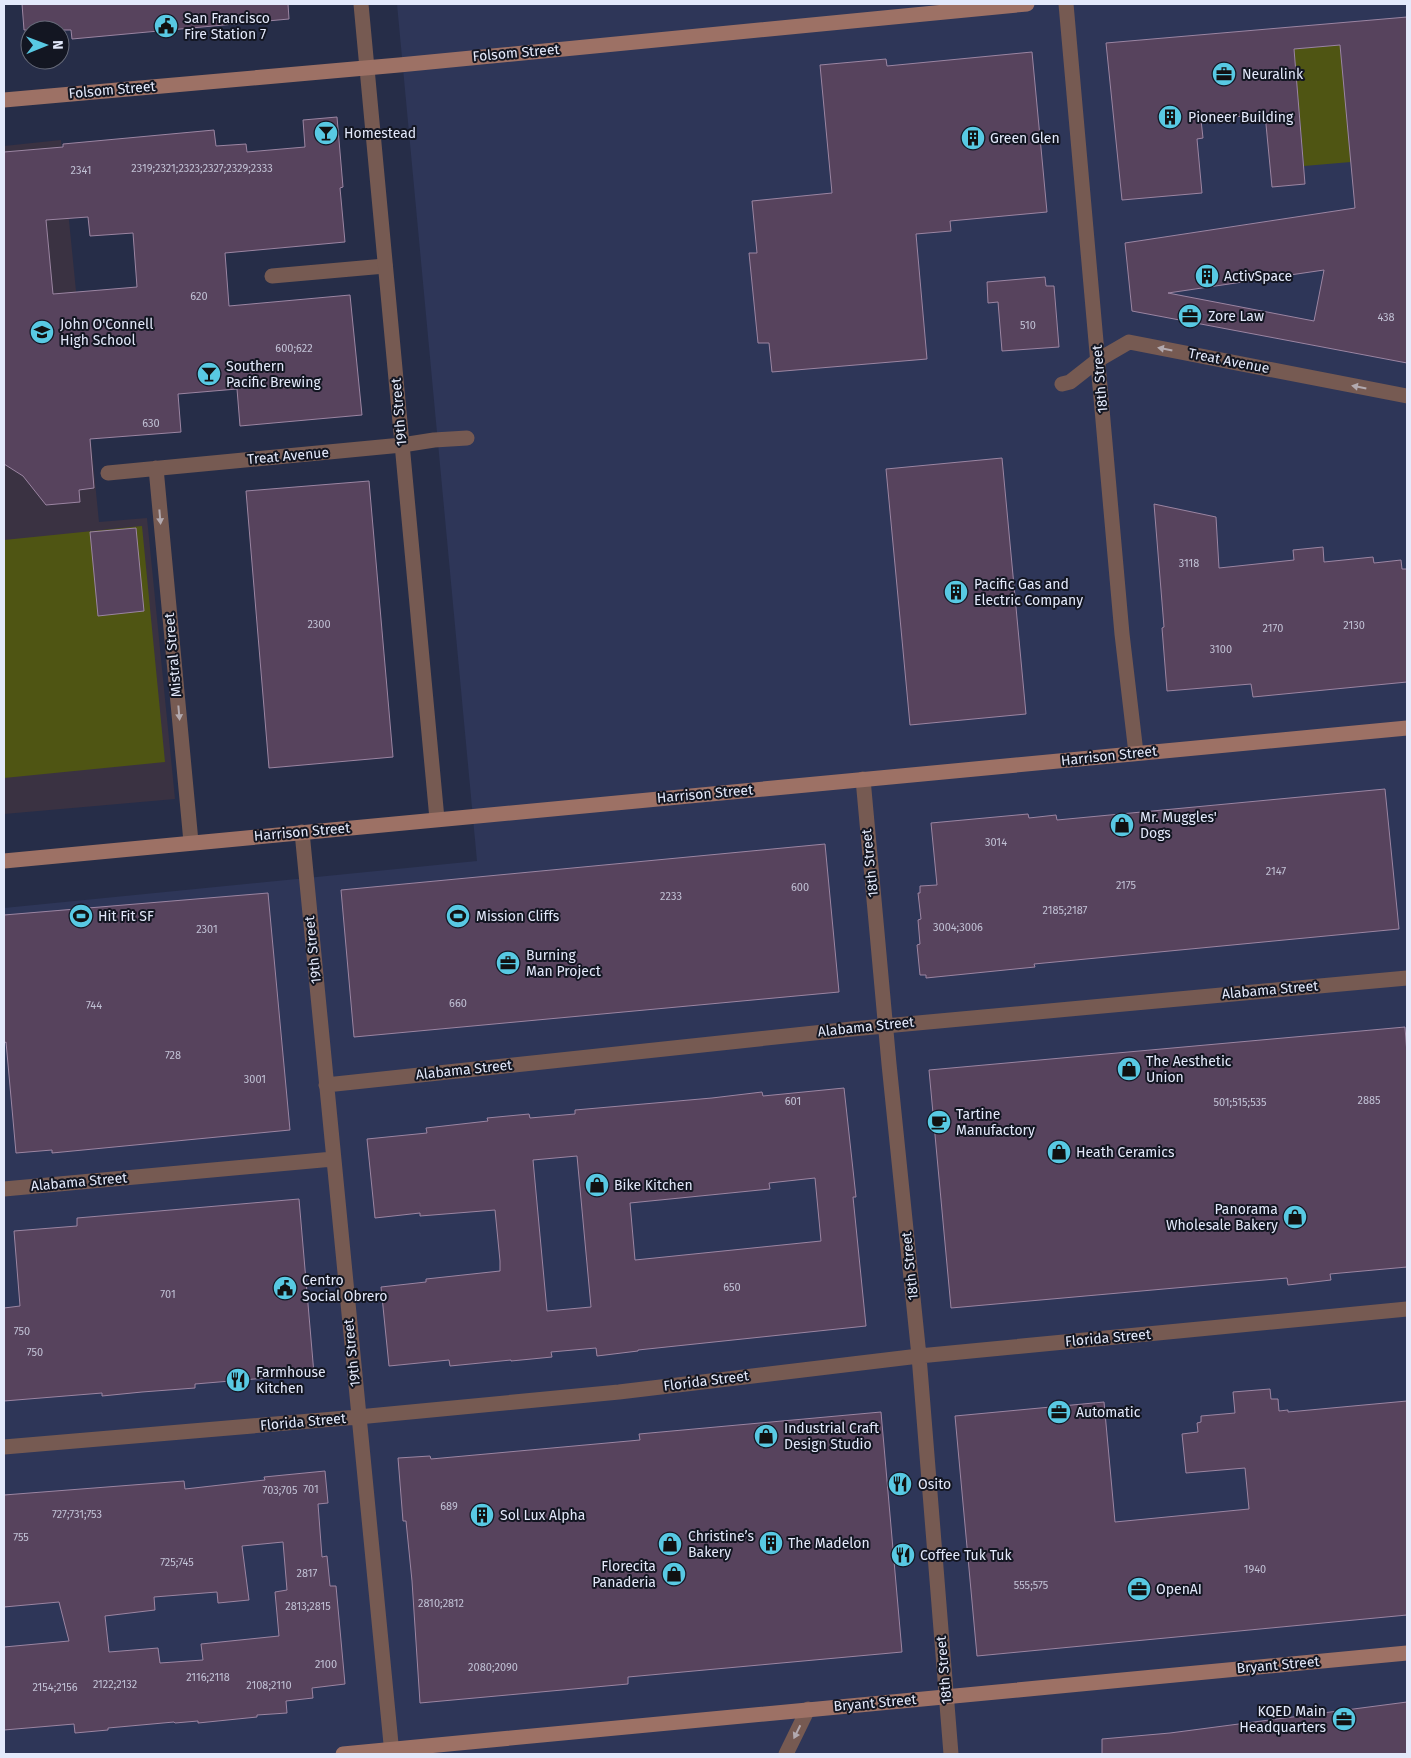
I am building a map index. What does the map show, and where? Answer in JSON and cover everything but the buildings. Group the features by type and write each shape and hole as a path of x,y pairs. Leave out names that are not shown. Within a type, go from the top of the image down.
{"street":[{"name":"19th Street","path":"361,4 437,819"},
{"name":"Folsom Street","path":"4,100 367,68 1027,4"},
{"name":"18th Street","path":"1066,4 1122,634 1136,753"},
{"path":"272,276 385,266"},
{"name":"Treat Avenue","path":"1062,384 1070,382 1098,360 1129,342 1407,396"},
{"name":"Treat Avenue","path":"108,474 467,438"},
{"name":"Mistral Street","path":"156,468 191,842"},
{"name":"Harrison Street","path":"4,861 1407,728"},
{"name":"18th Street","path":"863,779 919,1356 951,1754"},
{"name":"19th Street","path":"302,832 392,1752"},
{"name":"Alabama Street","path":"326,1085 886,1025 1407,978"},
{"name":"Alabama Street","path":"4,1189 333,1159"},
{"name":"Florida Street","path":"4,1447 358,1417 618,1392 919,1356 1407,1309"},
{"name":"Bryant Street","path":"343,1754 392,1752 808,1709 1407,1653"},
{"path":"786,1754 808,1709"}],"shaded area":[{"path":"397,4 1407,4 1407,1754 4,1754 4,908 477,861"},
{"name":"John O'Connell High School","path":"61,140 99,522 147,518 175,799 4,814 4,146"}],"green space":[{"path":"1340,45 1351,162 1304,166 1294,49"},
{"path":"142,526 165,762 4,778 4,540"}],"place":[{"name":"San Francisco Fire Station 7","path":"166,26"},
{"name":"Neuralink","path":"1224,74"},
{"name":"Pioneer Building","path":"1170,117"},
{"name":"Homestead","path":"326,133"},
{"name":"Green Glen","path":"973,138"},
{"name":"ActivSpace","path":"1207,276"},
{"name":"Zore Law","path":"1190,316"},
{"name":"John O'Connell High School","path":"42,332"},
{"name":"Southern Pacific Brewing","path":"209,374"},
{"name":"Pacific Gas and Electric Company","path":"956,592"},
{"name":"Mr. Muggles' Dogs","path":"1122,825"},
{"name":"Hit Fit SF","path":"81,916"},
{"name":"Mission Cliffs","path":"458,916"},
{"name":"Burning Man Project","path":"508,963"},
{"name":"The Aesthetic Union","path":"1129,1069"},
{"name":"Tartine Manufactory","path":"939,1122"},
{"name":"Heath Ceramics","path":"1059,1152"},
{"name":"Bike Kitchen","path":"597,1185"},
{"name":"Panorama Wholesale Bakery","path":"1295,1217"},
{"name":"Centro Social Obrero","path":"285,1288"},
{"name":"Farmhouse Kitchen","path":"238,1380"},
{"name":"Automatic","path":"1059,1412"},
{"name":"Industrial Craft Design Studio","path":"766,1436"},
{"name":"Osito","path":"900,1484"},
{"name":"Sol Lux Alpha","path":"482,1515"},
{"name":"The Madelon","path":"771,1543"},
{"name":"Christine’s Bakery","path":"670,1544"},
{"name":"Coffee Tuk Tuk","path":"903,1555"},
{"name":"Florecita Panaderia","path":"674,1574"},
{"name":"OpenAI","path":"1139,1589"},
{"name":"KQED Main Headquarters","path":"1344,1719"}]}
